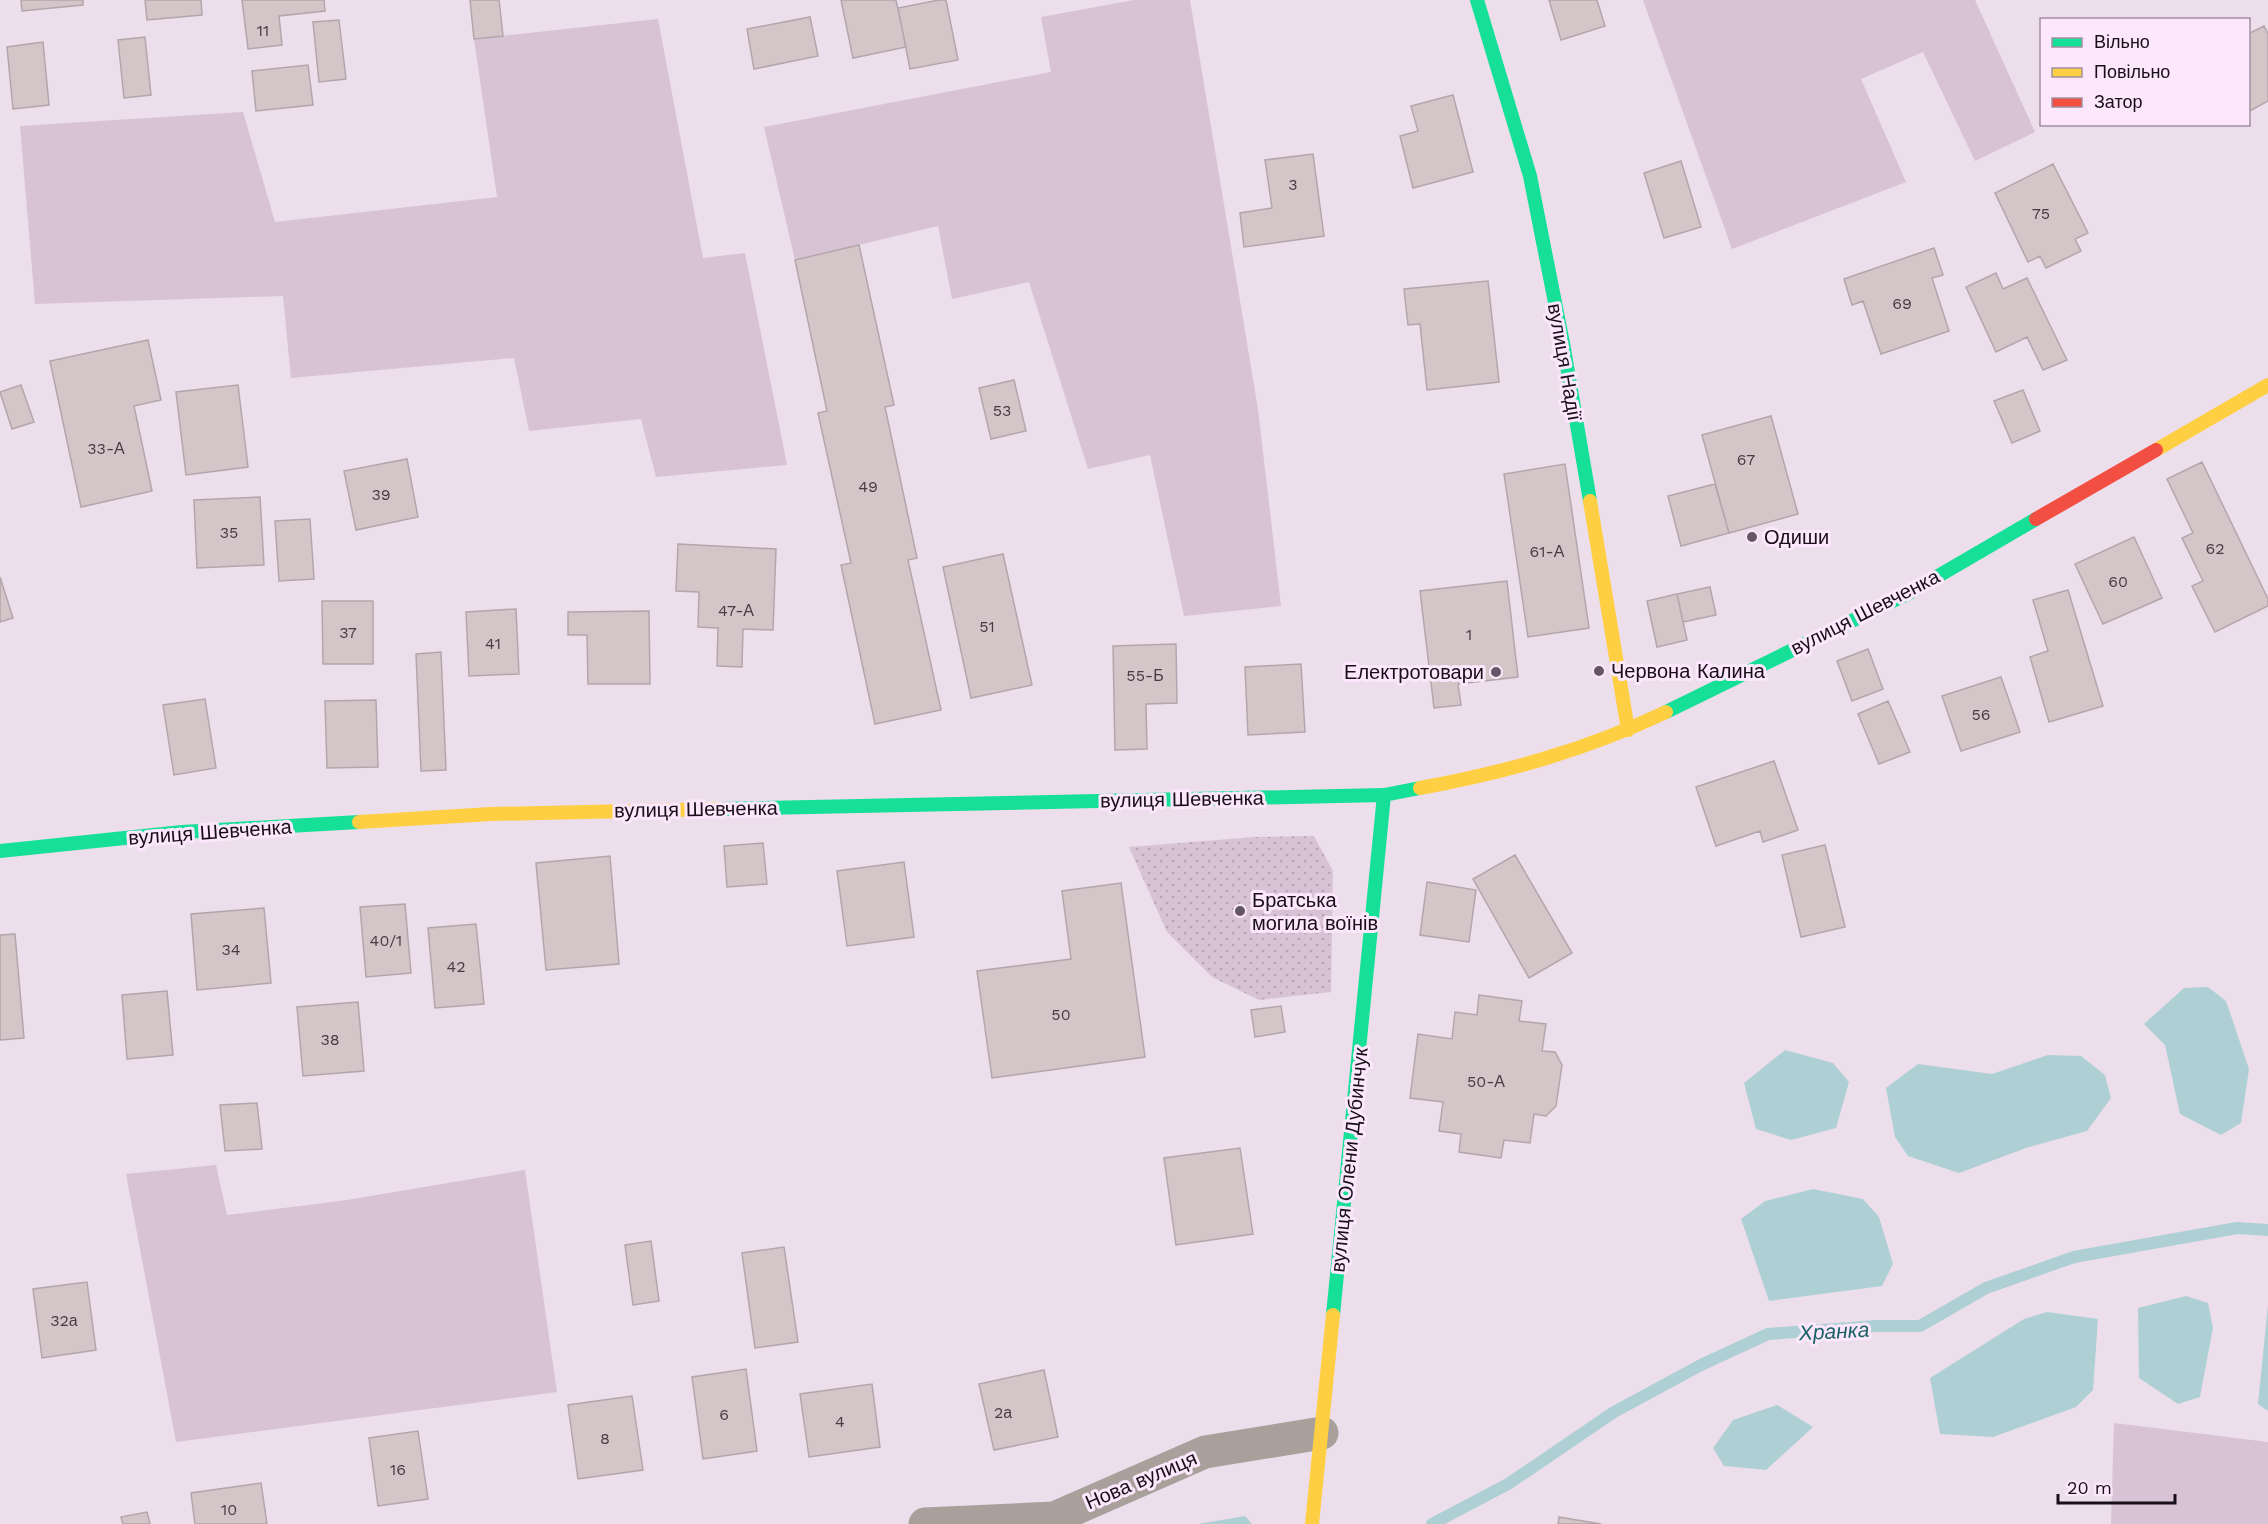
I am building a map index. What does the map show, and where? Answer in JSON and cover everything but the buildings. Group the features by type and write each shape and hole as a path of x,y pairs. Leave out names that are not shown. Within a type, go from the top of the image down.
{"main road":[{"name":"вулиця Надії","path":"1477,0 1530,176 1563,343 1628,730"},
{"name":"вулиця Шевченка","path":"0,851 182,832 491,814 1384,795 1481,777 1565,754 1628,730 1909,593 2268,385"},
{"name":"вулиця Олени Дубинчук","path":"1312,1524 1384,795"}],"street":[{"name":"Нова вулиця","path":"925,1524 1052,1521 1205,1452 1322,1433"}],"shaded area":[{"path":"1134,0 1190,0 1258,409 1281,606 1184,616 1150,455 1088,469 1029,282 952,299 938,226 795,260 764,127 1051,72 1041,17"},
{"path":"1643,0 1975,0 2035,132 1975,161 1923,52 1861,79 1906,182 1732,249"},
{"path":"658,19 703,258 745,253 787,465 656,477 641,419 529,431 514,358 291,378 283,296 35,304 20,126 243,112 275,222 497,197 474,39"},
{"path":"1314,836 1333,871 1331,992 1259,1000 1212,977 1167,932 1129,847 1255,837"},
{"path":"216,1165 227,1215 347,1200 525,1170 557,1392 176,1442 126,1174"},
{"path":"2114,1423 2268,1442 2268,1524 2111,1524"}],"water":[{"path":"2208,987 2226,1001 2249,1069 2241,1123 2221,1135 2180,1114 2165,1045 2144,1024 2184,988"},
{"path":"1785,1050 1833,1063 1849,1082 1836,1128 1791,1140 1756,1129 1744,1083"},
{"path":"2048,1055 2081,1056 2105,1075 2111,1098 2087,1131 2026,1148 1959,1173 1908,1156 1895,1137 1886,1088 1918,1064 1992,1074"},
{"path":"1813,1189 1863,1199 1879,1217 1893,1264 1882,1286 1769,1301 1741,1219 1765,1201"},
{"path":"2186,1296 2208,1303 2213,1328 2200,1397 2178,1404 2139,1378 2138,1308"},
{"path":"2268,1305 2268,1411 2258,1404"},
{"path":"2047,1312 2098,1319 2093,1390 2076,1407 1993,1437 1940,1434 1930,1378 2024,1319"},
{"path":"1777,1405 1813,1427 1766,1470 1724,1466 1713,1448 1733,1420"},
{"path":"1245,1516 1252,1524 1198,1524"}],"waterway":[{"name":"Хранка","path":"1432,1524 1508,1484 1614,1412 1701,1365 1768,1334 1876,1326 1920,1326 1986,1288 2074,1257 2237,1228 2268,1230"}],"traffic: fast":[{"path":"1477,0 1530,176 1563,343 1590,501"},
{"path":"1666,712 1909,593 2036,519"},
{"path":"720,809 1384,795 1420,788"},
{"path":"1333,1315 1384,795"},
{"path":"0,851 182,832 359,822"}],"traffic: slow":[{"path":"2156,450 2268,385"},
{"path":"1590,501 1628,730"},
{"path":"1420,788 1484,775 1576,749 1666,712"},
{"path":"359,822 491,814 720,809"},
{"path":"1312,1524 1333,1315"}],"traffic: jam":[{"path":"2036,519 2156,450"}],"place":[{"name":"Одиши","path":"1752,537"},
{"name":"Червона Калина","path":"1599,671"},
{"name":"Електротовари","path":"1496,672"},
{"name":"Братська могила воїнів","path":"1240,911"}]}
